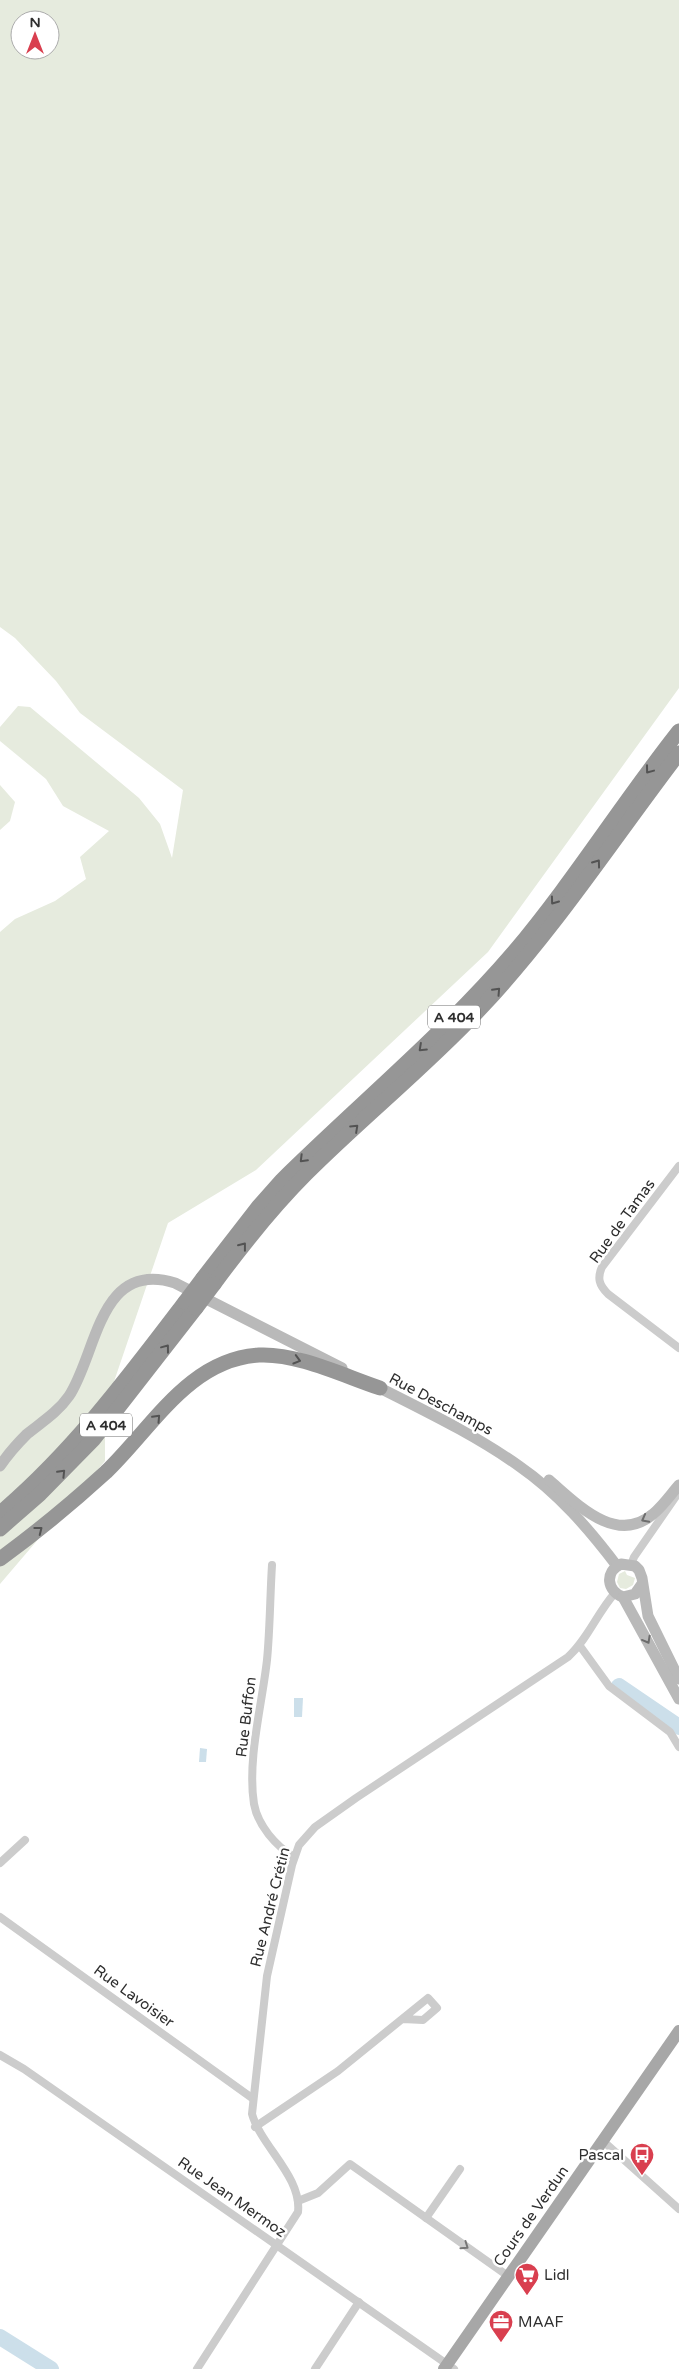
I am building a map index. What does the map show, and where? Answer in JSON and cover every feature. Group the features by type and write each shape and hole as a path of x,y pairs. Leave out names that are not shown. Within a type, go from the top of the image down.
{"highway":[{"name":"A 404","path":"0,1529 40,1494 94,1439 208,1281 252,1214 282,1180 447,1024 515,951 679,731"},
{"name":"A 404","path":"208,1281 305,1176 441,1048 505,982 548,931 679,753"},
{"name":"A 404","path":"0,1513 50,1467 89,1425 190,1305"},
{"path":"0,1559 40,1530 80,1496 116,1462 186,1386 218,1365 247,1356 276,1356 292,1359 380,1388"}],"main road":[{"name":"Rue Deschamps","path":"0,1466 19,1442 54,1413 68,1397 82,1371 100,1320 116,1297 125,1290 142,1282 159,1279 176,1283 223,1306 497,1451 543,1485 570,1510 617,1566"},
{"path":"462,1431 539,1472 593,1516 615,1525 635,1524 653,1514 679,1485"},
{"path":"679,1678 648,1616 639,1570 631,1565 617,1566 613,1570 609,1582 619,1595 679,1699"},
{"path":"619,1595 635,1594 642,1584"},
{"name":"Cours de Verdun","path":"448,2367 508,2276 679,2032"}],"street":[{"name":"Rue de Tamas","path":"679,1166 602,1267 599,1280 602,1288 679,1348"},
{"path":"631,1565 634,1557 679,1492"},
{"name":"Rue Buffon","path":"272,1566 267,1659 254,1769 254,1804 259,1819 269,1834 283,1850 294,1857"},
{"name":"Rue André Crétin","path":"298,2201 293,2184 256,2127 252,2114 252,2098 267,1976 294,1857 299,1845 315,1828 356,1798 568,1657 580,1646 598,1614 619,1595"},
{"path":"580,1646 609,1686 630,1704 652,1716 670,1732 679,1747"},
{"path":"0,1863 26,1840"},
{"name":"Rue Lavoisier","path":"0,1917 252,2098"},
{"path":"256,2127 338,2071 403,2019"},
{"name":"Rue Jean Mermoz","path":"0,2055 24,2069 359,2302 448,2367"},
{"path":"603,2141 679,2209"},
{"path":"196,2369 296,2218 298,2201 318,2193 350,2164 508,2276"},
{"path":"426,2218 460,2169"},
{"path":"315,2369 359,2302"}],"shaded area":[{"path":"0,0 679,0 679,688 488,952 256,1170 168,1223 105,1408 105,1461 0,1584 0,932 15,919 55,901 86,879 80,857 109,831 63,806 46,779 0,741 0,727 18,706 30,707 139,798 160,824 172,858 183,790 80,713 56,681 15,638 0,627"},
{"path":"0,785 15,802 10,821 0,830"},
{"path":"625,1571 627,1575 635,1578 633,1585 626,1589 620,1588 617,1582 619,1574"}],"water":[{"path":"294,1698 303,1698 302,1717 294,1717"},
{"path":"200,1748 207,1749 206,1762 199,1762"}],"waterway":[{"path":"619,1686 679,1727"},
{"path":"0,2337 51,2369"}],"place":[{"name":"Pascal","path":"642,2176"},
{"name":"Lidl","path":"527,2296"},
{"name":"MAAF","path":"501,2343"}]}
